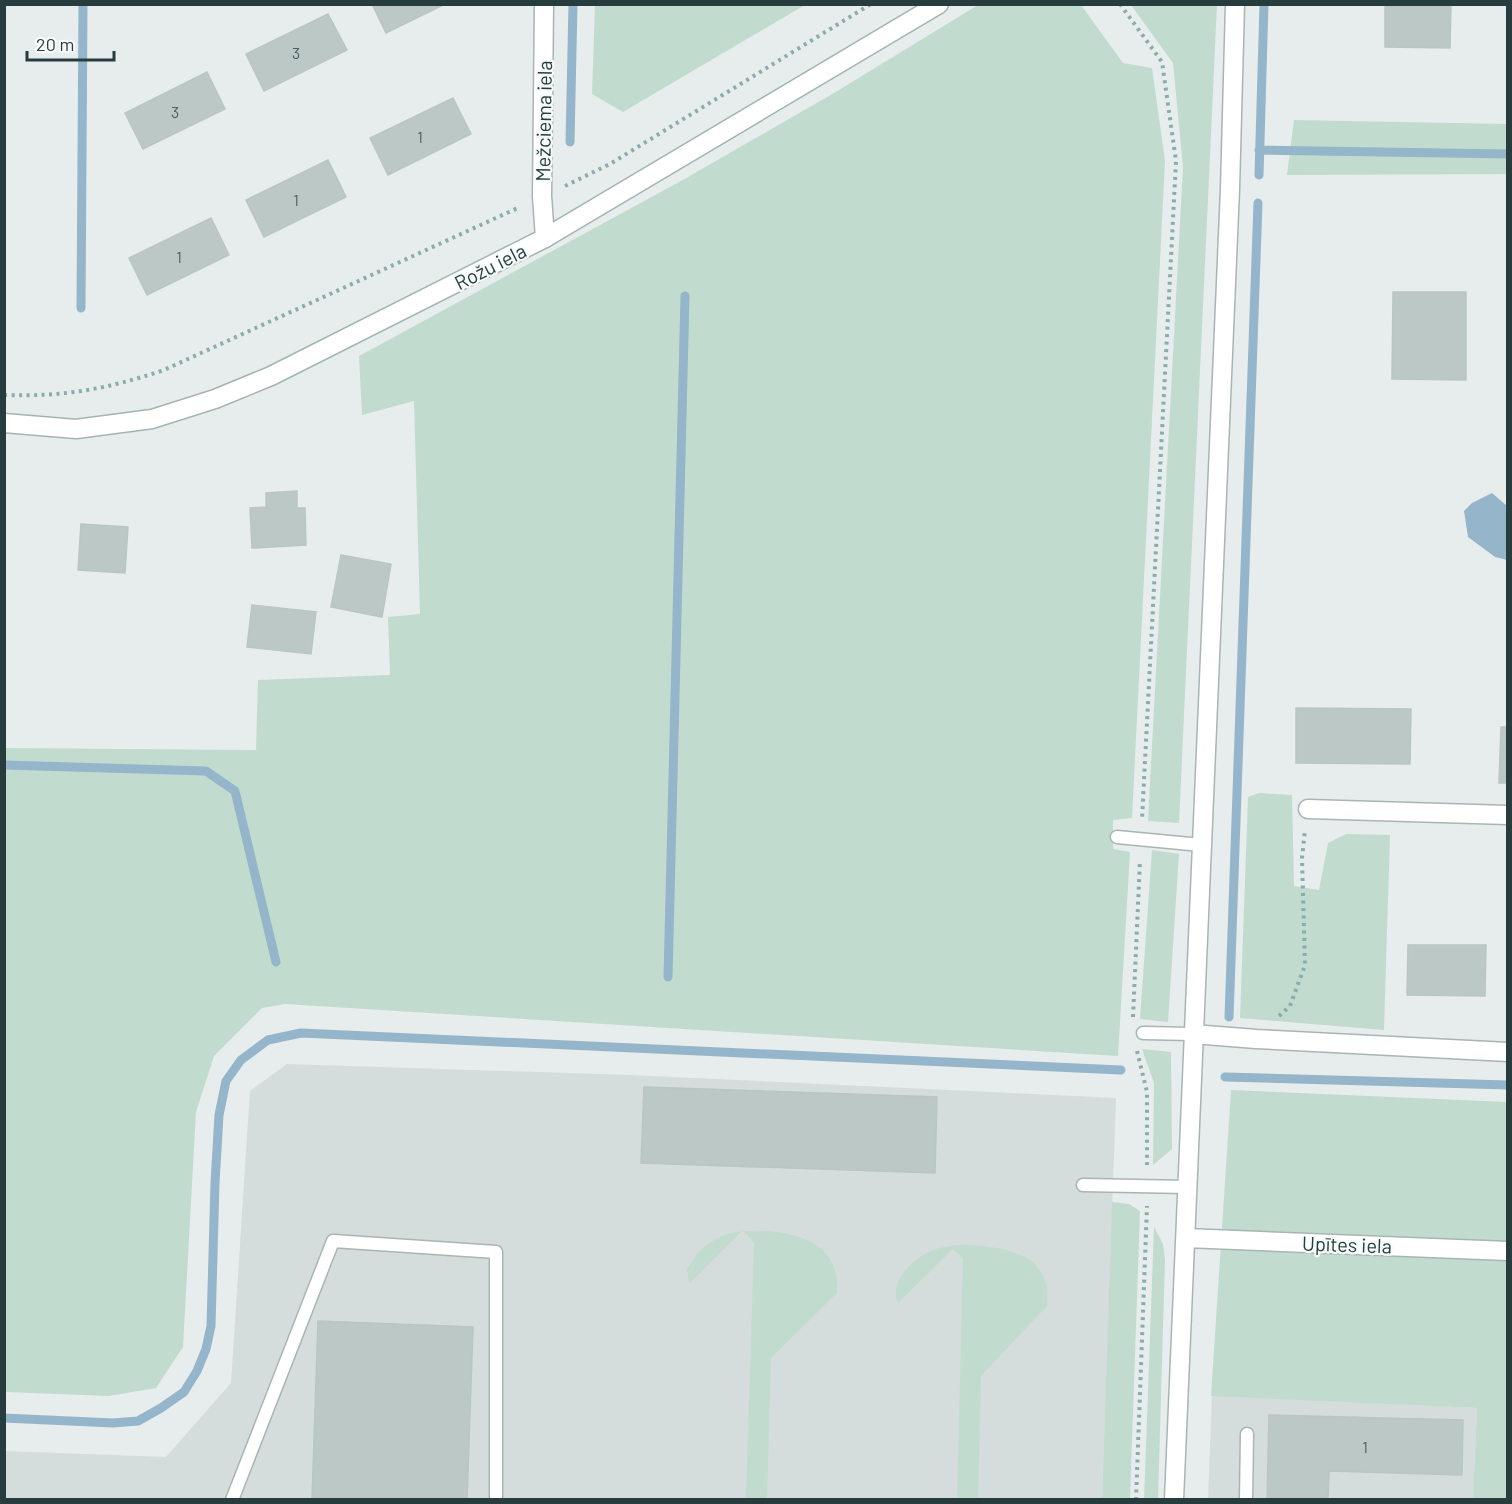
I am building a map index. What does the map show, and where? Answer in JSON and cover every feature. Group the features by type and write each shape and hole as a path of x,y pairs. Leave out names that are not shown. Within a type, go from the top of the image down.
{"street":[{"name":"Mežciema iela","path":"544,4 542,196 544,238"},
{"name":"Rožu iela","path":"4,423 76,429 152,419 215,399 270,375 544,238 939,4"},
{"path":"1174,1500 1229,201 1235,4"},
{"path":"1308,809 1508,815"},
{"path":"1193,1034 1508,1052"},
{"name":"Upītes iela","path":"1186,1238 1508,1251"}],"lane":[{"path":"1117,837 1201,845"},
{"path":"1138,1030 1193,1034"},
{"path":"1083,1185 1187,1187"},
{"path":"232,1500 333,1241 496,1252 496,1500"},
{"path":"1246,1500 1247,1434"}],"path":[{"path":"4,395 81,393 125,383 164,370 610,164 871,4"},
{"path":"1120,4 1162,62 1176,161 1141,838 1138,1030"},
{"path":"1256,1039 1290,1005 1305,966 1302,858 1308,809"},
{"path":"1136,1500 1147,1186 1147,1092 1137,1050"}],"shaded area":[{"path":"287,1064 630,1075 1116,1098 1102,1499 5,1500 5,1451 166,1457 231,1383 250,1091"},
{"path":"1212,1395 1477,1408 1473,1499 1208,1500"}],"green space":[{"path":"595,4 805,5 623,112 592,94"},
{"path":"978,5 1081,5 1123,63 1152,68 1165,161 1132,818 1113,820 1113,849 1130,852 1118,1056 285,1004 262,1008 214,1056 196,1112 183,1347 156,1388 109,1396 5,1392 5,748 256,750 258,680 390,675 388,617 420,614 414,401 362,415 359,356 681,181 834,93"},
{"path":"1131,5 1217,5 1179,823 1148,821 1183,167 1173,63"},
{"path":"1294,120 1507,124 1507,174 1287,175"},
{"path":"1259,793 1292,795 1294,886 1319,890 1328,843 1346,834 1390,835 1384,1030 1240,1018 1248,797"},
{"path":"1152,850 1179,854 1168,1022 1140,1019"},
{"path":"1142,1049 1171,1052 1172,1149 1153,1165 1154,1083"},
{"path":"1231,1090 1507,1102 1507,1499 1473,1499 1477,1408 1211,1396"},
{"path":"1112,1202 1129,1204 1140,1211 1130,1499 1102,1499"},
{"path":"1154,1227 1163,1244 1165,1260 1158,1499 1144,1500"},
{"path":"742,1231 689,1284 687,1269 702,1249 721,1236"},
{"path":"744,1231 781,1233 807,1240 826,1254 833,1264 836,1277 837,1293 771,1358 767,1499 746,1499 754,1243"},
{"path":"960,1245 991,1247 1021,1255 1042,1273 1047,1288 1047,1306 981,1376 978,1499 957,1499 963,1258 953,1249 898,1303 896,1295 899,1280 917,1259 934,1250"}],"water":[{"path":"1492,493 1507,506 1507,560 1495,557 1468,537 1464,511 1472,503"}],"building":[{"path":"372,4 445,4 386,33"},
{"path":"1385,4 1451,4 1450,48 1385,47"},
{"path":"328,14 347,50 264,91 246,54"},
{"path":"207,72 225,109 143,149 125,113"},
{"path":"453,98 471,134 388,175 370,138"},
{"path":"328,160 346,197 264,237 246,200"},
{"path":"211,218 229,255 147,295 129,258"},
{"path":"1393,292 1466,292 1466,380 1392,379"},
{"path":"297,491 297,508 305,508 306,545 252,548 250,508 266,507 266,493"},
{"path":"81,524 128,527 125,573 78,570"},
{"path":"341,555 391,564 382,617 331,607"},
{"path":"252,605 316,612 311,654 247,647"},
{"path":"1296,708 1411,709 1410,764 1296,763"},
{"path":"1501,727 1508,727 1508,783 1499,783"},
{"path":"1408,945 1486,945 1485,996 1407,995"},
{"path":"644,1087 937,1097 935,1173 641,1163"},
{"path":"318,1321 473,1327 467,1500 312,1500"},
{"path":"1269,1415 1463,1420 1462,1475 1329,1471 1328,1500 1267,1500"}],"waterway":[{"path":"81,308 83,4"},
{"path":"570,142 573,4"},
{"path":"1259,175 1264,4"},
{"path":"1259,150 1508,154"},
{"path":"1229,1017 1258,203"},
{"path":"668,977 685,296"},
{"path":"4,765 206,771 235,791 276,962"},
{"path":"4,1418 113,1423 138,1421 184,1392 197,1371 206,1349 211,1326 219,1115 226,1081 241,1060 268,1040 301,1033 1121,1070"},
{"path":"1225,1077 1508,1085"}]}
